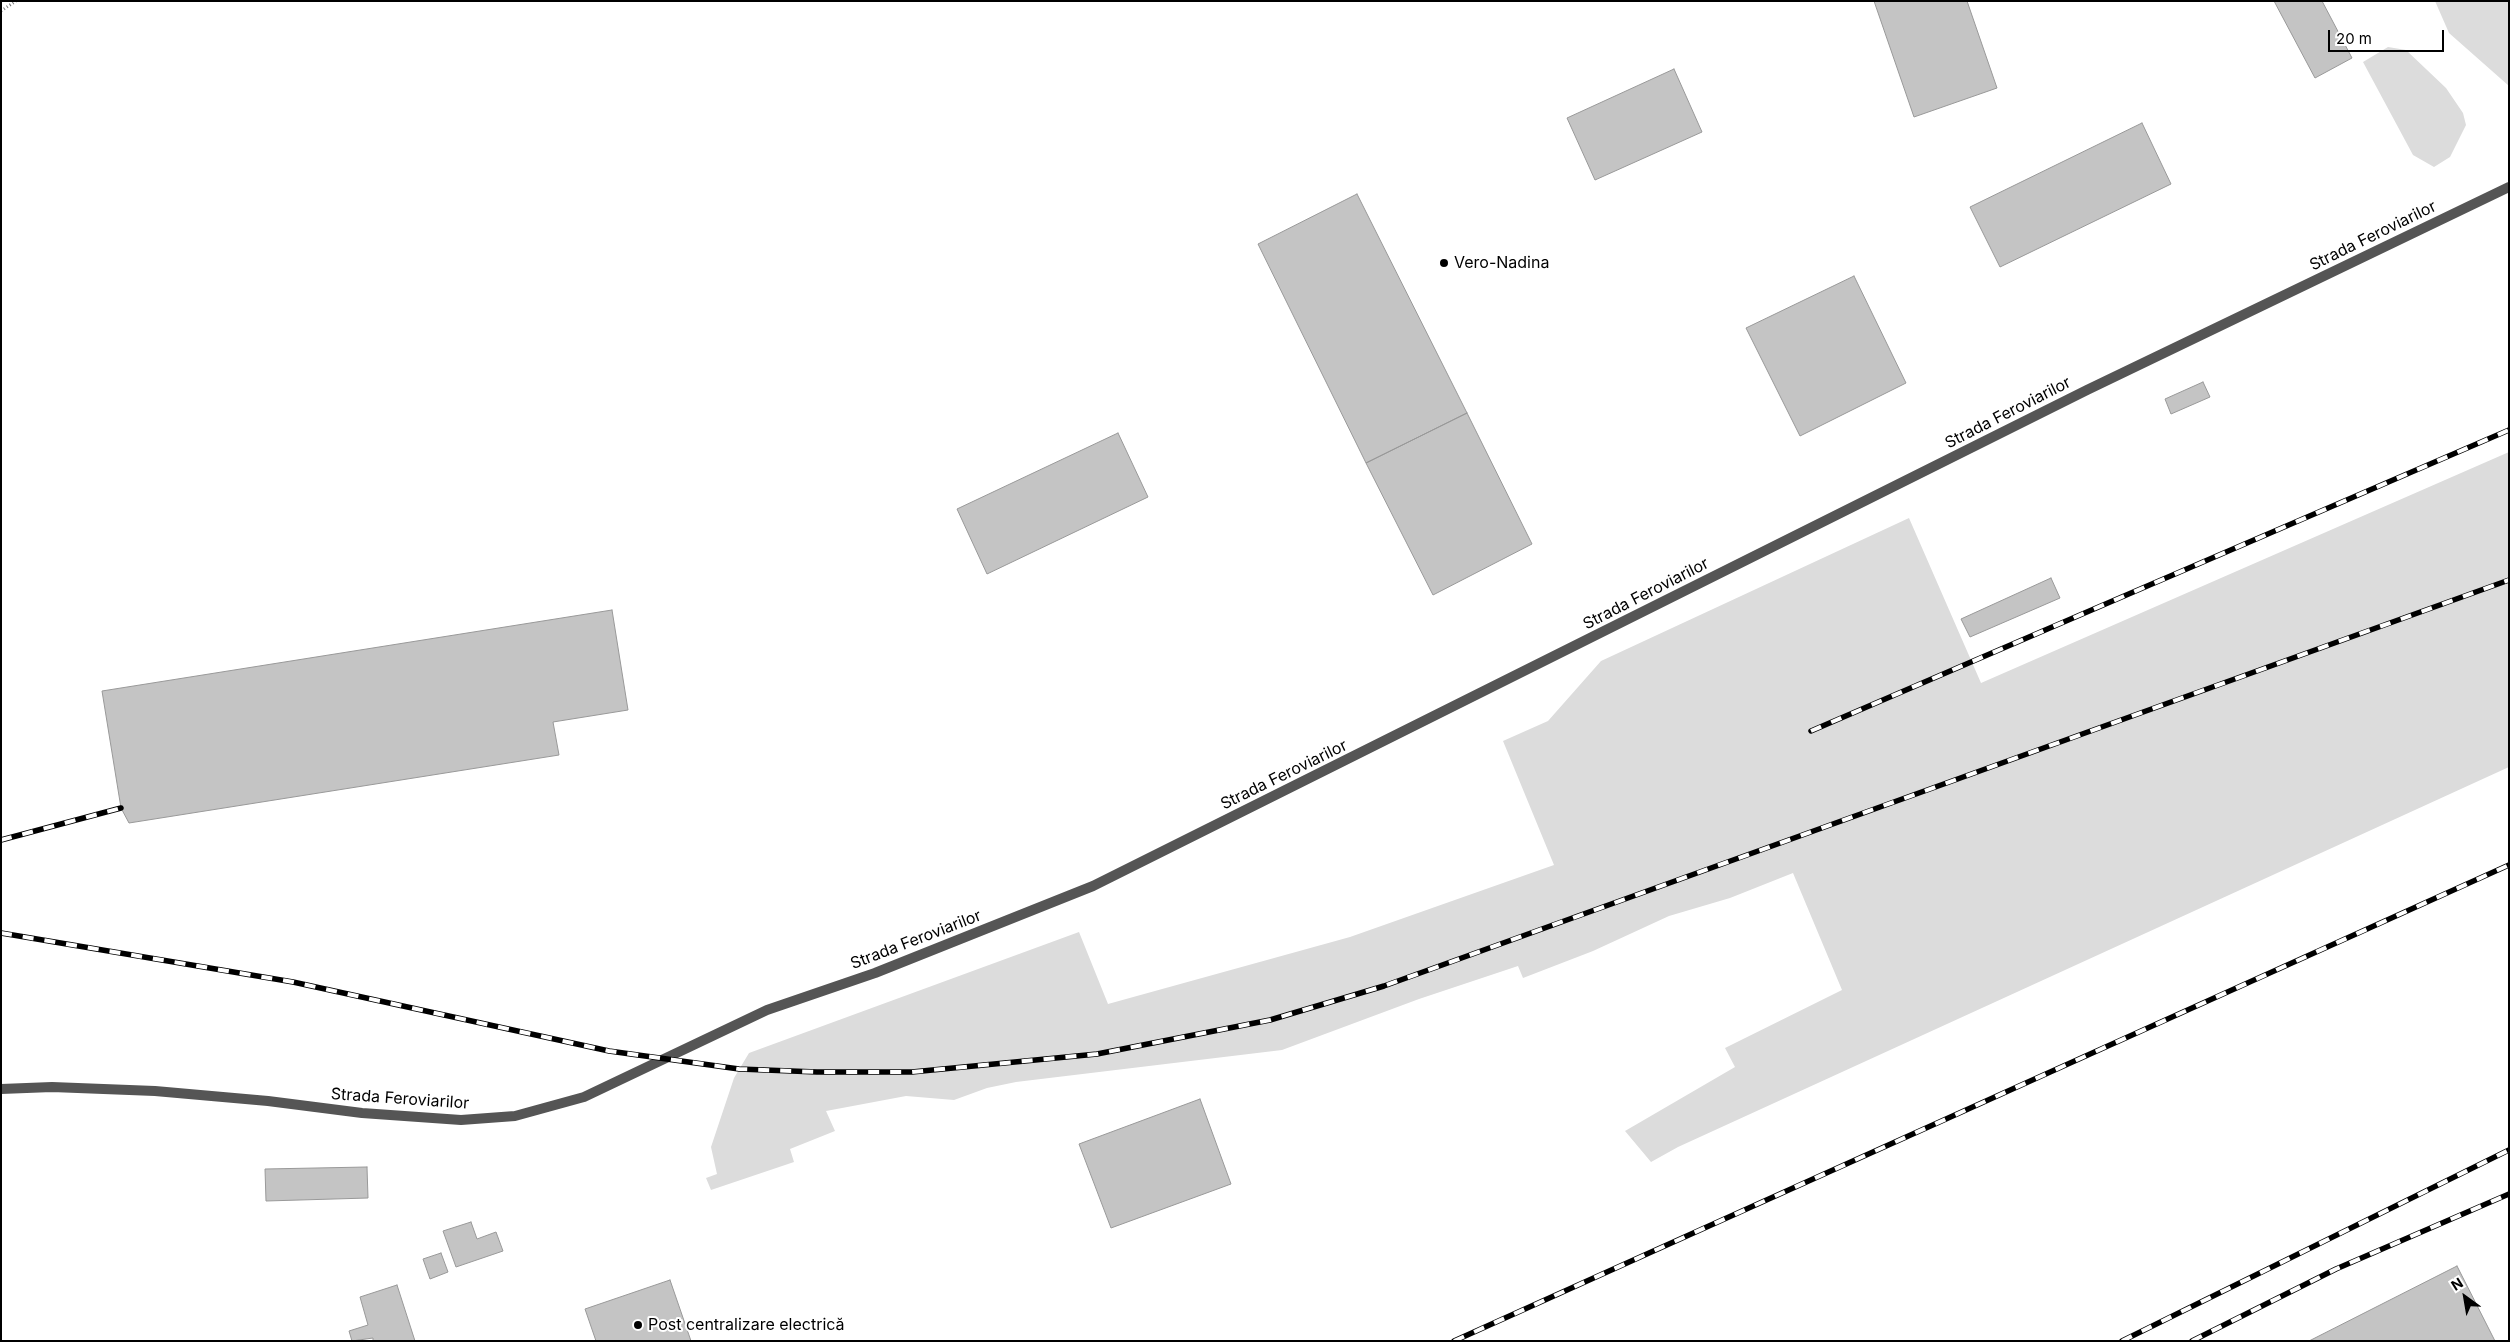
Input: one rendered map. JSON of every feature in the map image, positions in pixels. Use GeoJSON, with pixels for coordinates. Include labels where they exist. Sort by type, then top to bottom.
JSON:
{"type":"FeatureCollection","features":[{"type":"Feature","properties":{"kind":"street","name":"Strada Feroviarilor"},"geometry":{"type":"LineString","coordinates":[[1,1089],[52,1087],[155,1091],[268,1101],[362,1113],[461,1120],[515,1116],[584,1097],[767,1010],[875,973],[1093,886],[2087,390],[2509,187]]}},
{"type":"Feature","properties":{"kind":"path"},"geometry":{"type":"LineString","coordinates":[[1,11],[16,1]]}},
{"type":"Feature","properties":{"kind":"shaded area"},"geometry":{"type":"Polygon","coordinates":[[[2435,1],[2509,1],[2509,86],[2449,33],[2435,1]]]}},
{"type":"Feature","properties":{"kind":"shaded area"},"geometry":{"type":"Polygon","coordinates":[[[2388,47],[2406,50],[2446,88],[2463,113],[2466,125],[2450,157],[2434,167],[2413,155],[2363,62],[2388,47]]]}},
{"type":"Feature","properties":{"kind":"shaded area"},"geometry":{"type":"Polygon","coordinates":[[[2509,452],[2509,767],[1678,1147],[1651,1162],[1625,1131],[1735,1067],[1725,1048],[1842,990],[1793,873],[1730,898],[1669,916],[1593,951],[1523,978],[1518,966],[1419,999],[1282,1050],[1016,1082],[987,1088],[954,1100],[906,1096],[826,1111],[835,1131],[790,1149],[794,1162],[711,1190],[706,1178],[717,1174],[711,1147],[734,1078],[749,1053],[1079,932],[1108,1004],[1350,937],[1554,865],[1503,741],[1548,721],[1601,661],[1909,518],[1981,683],[2509,452]]]}},
{"type":"Feature","properties":{"kind":"building"},"geometry":{"type":"Polygon","coordinates":[[[1874,1],[1967,1],[1997,88],[1914,117],[1874,1]]]}},
{"type":"Feature","properties":{"kind":"building"},"geometry":{"type":"Polygon","coordinates":[[[2274,1],[2322,1],[2352,58],[2315,78],[2274,1]]]}},
{"type":"Feature","properties":{"kind":"building"},"geometry":{"type":"Polygon","coordinates":[[[1674,69],[1702,132],[1595,180],[1567,118],[1674,69]]]}},
{"type":"Feature","properties":{"kind":"building"},"geometry":{"type":"Polygon","coordinates":[[[2142,123],[2171,184],[2000,267],[1970,207],[2142,123]]]}},
{"type":"Feature","properties":{"kind":"building"},"geometry":{"type":"Polygon","coordinates":[[[1357,194],[1467,413],[1366,463],[1258,244],[1357,194]]]}},
{"type":"Feature","properties":{"kind":"building"},"geometry":{"type":"Polygon","coordinates":[[[1854,276],[1906,383],[1800,436],[1746,328],[1854,276]]]}},
{"type":"Feature","properties":{"kind":"building"},"geometry":{"type":"Polygon","coordinates":[[[2203,382],[2210,397],[2171,414],[2165,399],[2203,382]]]}},
{"type":"Feature","properties":{"kind":"building"},"geometry":{"type":"Polygon","coordinates":[[[1467,413],[1532,544],[1433,595],[1366,463],[1467,413]]]}},
{"type":"Feature","properties":{"kind":"building"},"geometry":{"type":"Polygon","coordinates":[[[1118,433],[1148,497],[987,574],[957,509],[1118,433]]]}},
{"type":"Feature","properties":{"kind":"building"},"geometry":{"type":"Polygon","coordinates":[[[2051,578],[2060,598],[1970,637],[1961,619],[2051,578]]]}},
{"type":"Feature","properties":{"kind":"building"},"geometry":{"type":"Polygon","coordinates":[[[612,610],[628,710],[553,722],[559,755],[129,823],[121,808],[102,691],[612,610]]]}},
{"type":"Feature","properties":{"kind":"building"},"geometry":{"type":"Polygon","coordinates":[[[1200,1099],[1231,1184],[1111,1228],[1079,1144],[1200,1099]]]}},
{"type":"Feature","properties":{"kind":"building"},"geometry":{"type":"Polygon","coordinates":[[[367,1167],[368,1198],[266,1201],[265,1169],[367,1167]]]}},
{"type":"Feature","properties":{"kind":"building"},"geometry":{"type":"Polygon","coordinates":[[[471,1222],[477,1239],[496,1232],[503,1251],[456,1267],[443,1231],[471,1222]]]}},
{"type":"Feature","properties":{"kind":"building"},"geometry":{"type":"Polygon","coordinates":[[[441,1253],[448,1272],[430,1279],[423,1259],[441,1253]]]}},
{"type":"Feature","properties":{"kind":"building"},"geometry":{"type":"Polygon","coordinates":[[[2457,1266],[2495,1341],[2309,1341],[2457,1266]]]}},
{"type":"Feature","properties":{"kind":"building","name":"Post centralizare electrică"},"geometry":{"type":"Polygon","coordinates":[[[670,1280],[691,1341],[596,1341],[585,1309],[670,1280]]]}},
{"type":"Feature","properties":{"kind":"building"},"geometry":{"type":"Polygon","coordinates":[[[397,1285],[415,1341],[373,1341],[373,1338],[352,1341],[349,1331],[368,1325],[360,1297],[397,1285]]]}},
{"type":"Feature","properties":{"kind":"railway"},"geometry":{"type":"LineString","coordinates":[[1811,731],[2509,430]]}},
{"type":"Feature","properties":{"kind":"railway"},"geometry":{"type":"LineString","coordinates":[[1,933],[293,982],[609,1051],[739,1069],[817,1072],[912,1072],[1097,1054],[1270,1020],[1384,986],[2509,580]]}},
{"type":"Feature","properties":{"kind":"railway"},"geometry":{"type":"LineString","coordinates":[[1,840],[121,808]]}},
{"type":"Feature","properties":{"kind":"railway"},"geometry":{"type":"LineString","coordinates":[[1454,1341],[2509,865]]}},
{"type":"Feature","properties":{"kind":"railway"},"geometry":{"type":"LineString","coordinates":[[2122,1341],[2509,1150]]}},
{"type":"Feature","properties":{"kind":"railway"},"geometry":{"type":"LineString","coordinates":[[2192,1341],[2336,1269],[2509,1194]]}},
{"type":"Feature","properties":{"kind":"place","name":"Vero-Nadina"},"geometry":{"type":"Point","coordinates":[1444,263]}},
{"type":"Feature","properties":{"kind":"place","name":"Post centralizare electrică"},"geometry":{"type":"Point","coordinates":[638,1325]}}]}
